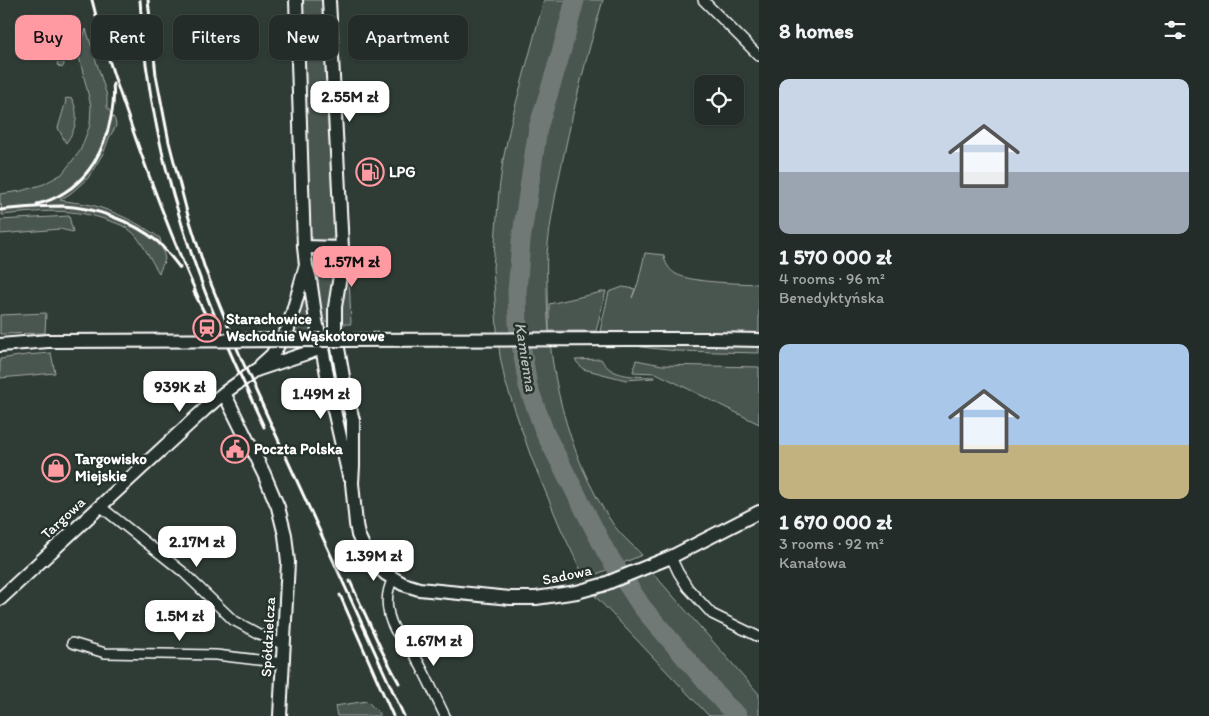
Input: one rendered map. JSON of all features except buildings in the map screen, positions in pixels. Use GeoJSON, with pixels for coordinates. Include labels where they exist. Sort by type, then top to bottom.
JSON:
{"type":"FeatureCollection","features":[{"type":"Feature","properties":{"kind":"street"},"geometry":{"type":"LineString","coordinates":[[296,0],[304,247],[333,406],[347,470],[352,483]]}},
{"type":"Feature","properties":{"kind":"street"},"geometry":{"type":"LineString","coordinates":[[329,0],[342,248],[341,269],[335,306],[335,329],[346,394],[353,420],[352,483]]}},
{"type":"Feature","properties":{"kind":"street"},"geometry":{"type":"LineString","coordinates":[[703,0],[759,56]]}},
{"type":"Feature","properties":{"kind":"street"},"geometry":{"type":"LineString","coordinates":[[304,247],[342,248]]}},
{"type":"Feature","properties":{"kind":"street"},"geometry":{"type":"LineString","coordinates":[[256,370],[272,355],[288,329],[306,264]]}},
{"type":"Feature","properties":{"kind":"street"},"geometry":{"type":"LineString","coordinates":[[322,348],[331,339],[335,329]]}},
{"type":"Feature","properties":{"kind":"street"},"geometry":{"type":"LineString","coordinates":[[0,345],[48,341],[759,340]]}},
{"type":"Feature","properties":{"kind":"street","name":"Targowa"},"geometry":{"type":"LineString","coordinates":[[0,599],[224,393],[256,370],[322,348]]}},
{"type":"Feature","properties":{"kind":"street","name":"Spółdzielcza"},"geometry":{"type":"LineString","coordinates":[[224,393],[264,474],[278,507],[285,535],[288,562],[280,716]]}},
{"type":"Feature","properties":{"kind":"street","name":"Sadowa"},"geometry":{"type":"LineString","coordinates":[[352,483],[358,535],[374,563],[386,574],[403,584],[419,589],[510,598],[536,598],[588,589],[671,557],[759,512]]}},
{"type":"Feature","properties":{"kind":"street"},"geometry":{"type":"LineString","coordinates":[[100,506],[183,572],[233,620],[284,646]]}},
{"type":"Feature","properties":{"kind":"street"},"geometry":{"type":"LineString","coordinates":[[671,557],[688,588],[712,614],[759,637]]}},
{"type":"Feature","properties":{"kind":"street"},"geometry":{"type":"LineString","coordinates":[[393,579],[387,599],[392,622],[398,635],[414,655],[445,716]]}},
{"type":"Feature","properties":{"kind":"street"},"geometry":{"type":"LineString","coordinates":[[72,643],[105,653],[216,655],[284,663]]}},
{"type":"Feature","properties":{"kind":"shaded area"},"geometry":{"type":"Polygon","coordinates":[[[303,0],[323,0],[324,15],[303,15],[303,0]]]}},
{"type":"Feature","properties":{"kind":"shaded area"},"geometry":{"type":"Polygon","coordinates":[[[544,0],[603,0],[577,96],[554,204],[547,258],[548,318],[556,379],[571,439],[582,468],[614,526],[642,555],[585,579],[561,529],[531,457],[505,381],[497,329],[493,268],[503,160],[511,122],[544,0]]]}},
{"type":"Feature","properties":{"kind":"shaded area"},"geometry":{"type":"Polygon","coordinates":[[[86,29],[91,45],[91,60],[96,60],[107,96],[107,107],[115,120],[116,126],[104,152],[88,178],[60,200],[92,205],[110,211],[127,218],[160,238],[165,259],[159,273],[136,236],[117,223],[83,214],[56,211],[2,215],[0,194],[21,191],[44,184],[62,174],[80,151],[90,125],[91,106],[80,60],[81,43],[86,29]]]}},
{"type":"Feature","properties":{"kind":"shaded area"},"geometry":{"type":"Polygon","coordinates":[[[56,60],[63,60],[64,65],[62,68],[57,65],[58,62],[56,60]]]}},
{"type":"Feature","properties":{"kind":"shaded area"},"geometry":{"type":"Polygon","coordinates":[[[305,60],[326,60],[336,232],[331,240],[324,243],[317,242],[310,237],[305,60]]]}},
{"type":"Feature","properties":{"kind":"shaded area"},"geometry":{"type":"Polygon","coordinates":[[[65,99],[72,99],[76,111],[76,122],[66,143],[58,128],[65,99]]]}},
{"type":"Feature","properties":{"kind":"shaded area"},"geometry":{"type":"Polygon","coordinates":[[[69,216],[73,232],[60,229],[0,234],[0,220],[69,216]]]}},
{"type":"Feature","properties":{"kind":"shaded area"},"geometry":{"type":"Polygon","coordinates":[[[321,253],[331,256],[336,264],[329,319],[326,322],[322,319],[314,262],[316,256],[321,253]]]}},
{"type":"Feature","properties":{"kind":"shaded area"},"geometry":{"type":"Polygon","coordinates":[[[645,253],[664,255],[670,269],[684,277],[716,282],[759,284],[759,335],[659,334],[600,331],[609,292],[623,287],[635,289],[632,298],[638,283],[645,253]]]}},
{"type":"Feature","properties":{"kind":"shaded area"},"geometry":{"type":"Polygon","coordinates":[[[347,274],[349,274],[351,324],[342,324],[342,301],[347,274]]]}},
{"type":"Feature","properties":{"kind":"shaded area"},"geometry":{"type":"Polygon","coordinates":[[[306,290],[312,335],[308,343],[281,355],[294,331],[306,290]]]}},
{"type":"Feature","properties":{"kind":"shaded area"},"geometry":{"type":"Polygon","coordinates":[[[606,291],[596,331],[549,331],[549,304],[606,291]]]}},
{"type":"Feature","properties":{"kind":"shaded area"},"geometry":{"type":"Polygon","coordinates":[[[46,313],[45,333],[0,334],[0,315],[46,313]]]}},
{"type":"Feature","properties":{"kind":"shaded area"},"geometry":{"type":"Polygon","coordinates":[[[636,345],[759,346],[759,353],[677,351],[636,345]]]}},
{"type":"Feature","properties":{"kind":"shaded area"},"geometry":{"type":"Polygon","coordinates":[[[51,353],[55,373],[0,378],[0,359],[51,353]]]}},
{"type":"Feature","properties":{"kind":"shaded area"},"geometry":{"type":"Polygon","coordinates":[[[601,359],[605,365],[617,373],[654,378],[626,380],[583,369],[575,360],[601,359]]]}},
{"type":"Feature","properties":{"kind":"shaded area"},"geometry":{"type":"Polygon","coordinates":[[[636,360],[662,365],[759,367],[759,424],[656,373],[633,372],[636,360]]]}},
{"type":"Feature","properties":{"kind":"shaded area"},"geometry":{"type":"Polygon","coordinates":[[[652,572],[759,694],[759,716],[709,716],[595,596],[652,572]]]}},
{"type":"Feature","properties":{"kind":"shaded area"},"geometry":{"type":"Polygon","coordinates":[[[367,701],[380,716],[337,716],[335,706],[367,701]]]}},
{"type":"Feature","properties":{"kind":"waterway","name":"Kamienna"},"geometry":{"type":"LineString","coordinates":[[575,0],[538,128],[521,241],[517,292],[518,326],[528,386],[545,433],[606,552],[642,607],[725,704],[738,716]]}},
{"type":"Feature","properties":{"kind":"railway"},"geometry":{"type":"LineString","coordinates":[[92,0],[107,55],[138,145],[198,297]]}},
{"type":"Feature","properties":{"kind":"railway"},"geometry":{"type":"LineString","coordinates":[[140,0],[152,103],[176,204],[212,310],[264,427]]}},
{"type":"Feature","properties":{"kind":"railway"},"geometry":{"type":"LineString","coordinates":[[148,0],[156,75],[169,142],[187,212],[205,269],[241,358],[404,716]]}},
{"type":"Feature","properties":{"kind":"railway"},"geometry":{"type":"LineString","coordinates":[[37,204],[58,196],[72,187],[83,177],[94,162],[100,152],[111,117],[113,84]]}},
{"type":"Feature","properties":{"kind":"railway"},"geometry":{"type":"LineString","coordinates":[[0,210],[62,206],[87,209],[112,216],[148,234],[161,245],[180,268]]}},
{"type":"Feature","properties":{"kind":"railway"},"geometry":{"type":"LineString","coordinates":[[194,292],[216,336]]}},
{"type":"Feature","properties":{"kind":"railway"},"geometry":{"type":"LineString","coordinates":[[350,581],[399,683]]}},
{"type":"Feature","properties":{"kind":"railway"},"geometry":{"type":"LineString","coordinates":[[340,595],[393,716]]}},
{"type":"Feature","properties":{"kind":"place","name":"LPG"},"geometry":{"type":"Point","coordinates":[370,172]}},
{"type":"Feature","properties":{"kind":"place","name":"Starachowice Wschodnie Wąskotorowe"},"geometry":{"type":"Point","coordinates":[207,328]}},
{"type":"Feature","properties":{"kind":"place","name":"Poczta Polska"},"geometry":{"type":"Point","coordinates":[235,449]}},
{"type":"Feature","properties":{"kind":"place","name":"Targowisko Miejskie"},"geometry":{"type":"Point","coordinates":[56,468]}}]}
